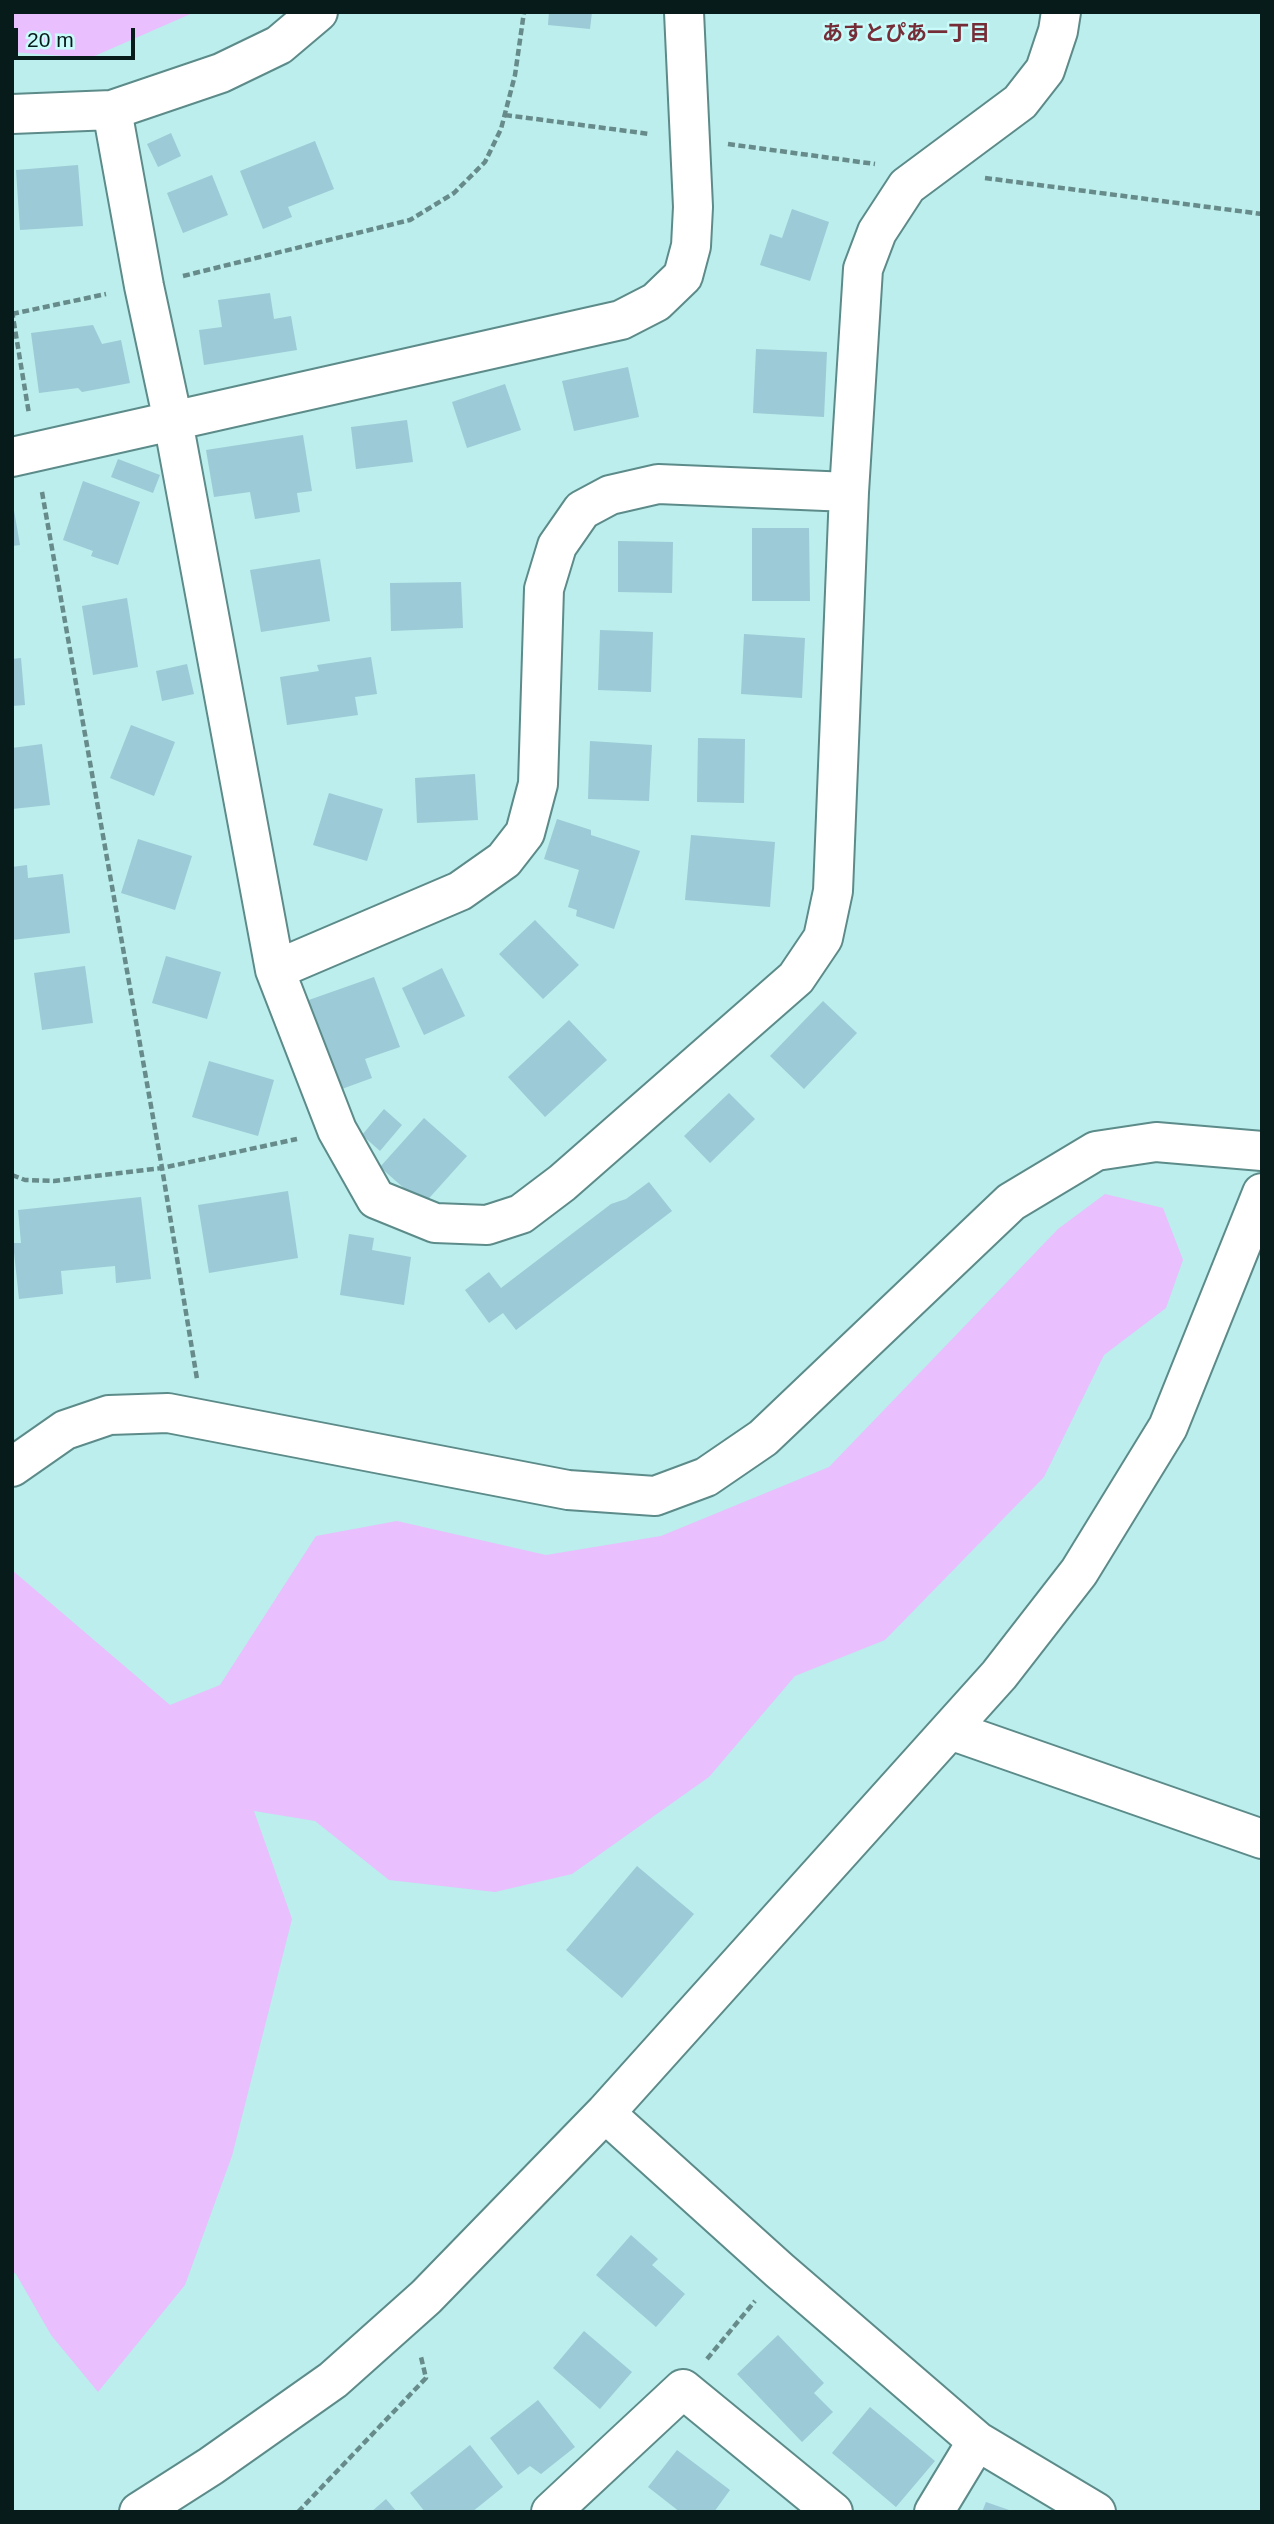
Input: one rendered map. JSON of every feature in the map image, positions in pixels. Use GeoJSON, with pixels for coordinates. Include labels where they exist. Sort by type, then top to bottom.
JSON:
{"type":"FeatureCollection","features":[{"type":"Feature","properties":{"kind":"street"},"geometry":{"type":"LineString","coordinates":[[12,114],[112,110],[222,74],[279,45],[318,12]]}},
{"type":"Feature","properties":{"kind":"street"},"geometry":{"type":"LineString","coordinates":[[24,454],[621,320],[656,302],[683,276],[691,246],[692,206],[684,12]]}},
{"type":"Feature","properties":{"kind":"street"},"geometry":{"type":"LineString","coordinates":[[112,110],[275,970],[337,1130],[376,1199],[435,1223],[487,1225],[521,1214],[562,1183],[796,978],[823,938],[833,891],[849,492],[863,269],[877,232],[907,187],[1020,102],[1045,70],[1058,31],[1061,12]]}},
{"type":"Feature","properties":{"kind":"street"},"geometry":{"type":"LineString","coordinates":[[275,970],[460,891],[504,860],[525,832],[538,784],[544,589],[557,546],[582,510],[610,495],[658,484],[849,492]]}},
{"type":"Feature","properties":{"kind":"street"},"geometry":{"type":"LineString","coordinates":[[12,1467],[65,1430],[109,1415],[168,1413],[568,1490],[655,1496],[706,1477],[763,1438],[1011,1202],[1096,1151],[1156,1142],[1262,1152]]}},
{"type":"Feature","properties":{"kind":"street"},"geometry":{"type":"LineString","coordinates":[[139,2512],[211,2466],[333,2380],[426,2297],[605,2113],[999,1675],[1079,1572],[1168,1427],[1262,1193]]}},
{"type":"Feature","properties":{"kind":"street"},"geometry":{"type":"LineString","coordinates":[[950,1730],[1262,1839]]}},
{"type":"Feature","properties":{"kind":"street"},"geometry":{"type":"LineString","coordinates":[[605,2113],[779,2270],[977,2441],[1096,2512]]}},
{"type":"Feature","properties":{"kind":"street"},"geometry":{"type":"LineString","coordinates":[[551,2512],[683,2389],[832,2512]]}},
{"type":"Feature","properties":{"kind":"street"},"geometry":{"type":"LineString","coordinates":[[934,2512],[977,2441]]}},
{"type":"Feature","properties":{"kind":"path"},"geometry":{"type":"LineString","coordinates":[[198,1388],[162,1168],[24,454],[12,313],[144,286],[410,220],[454,193],[485,162],[501,129],[515,75],[524,12]]}},
{"type":"Feature","properties":{"kind":"path"},"geometry":{"type":"LineString","coordinates":[[981,177],[1262,214]]}},
{"type":"Feature","properties":{"kind":"path"},"geometry":{"type":"LineString","coordinates":[[12,1175],[25,1180],[54,1181],[162,1168],[337,1130]]}},
{"type":"Feature","properties":{"kind":"path"},"geometry":{"type":"LineString","coordinates":[[683,2389],[779,2270]]}},
{"type":"Feature","properties":{"kind":"path"},"geometry":{"type":"LineString","coordinates":[[298,2512],[426,2378],[421,2357]]}},
{"type":"Feature","properties":{"kind":"shaded area"},"geometry":{"type":"Polygon","coordinates":[[[12,12],[195,12],[90,58],[12,52],[12,12]]]}},
{"type":"Feature","properties":{"kind":"shaded area"},"geometry":{"type":"Polygon","coordinates":[[[1105,1194],[1163,1208],[1183,1260],[1166,1308],[1104,1355],[1044,1477],[885,1640],[795,1676],[709,1777],[572,1874],[495,1892],[389,1880],[315,1821],[254,1811],[292,1919],[232,2156],[185,2285],[98,2392],[51,2335],[12,2271],[12,1570],[170,1705],[220,1685],[316,1536],[397,1521],[546,1555],[661,1536],[829,1467],[1058,1229],[1105,1194]]]}},
{"type":"Feature","properties":{"kind":"building"},"geometry":{"type":"Polygon","coordinates":[[[549,12],[592,12],[590,29],[548,25],[549,12]]]}},
{"type":"Feature","properties":{"kind":"building"},"geometry":{"type":"Polygon","coordinates":[[[171,133],[181,156],[158,167],[147,144],[171,133]]]}},
{"type":"Feature","properties":{"kind":"building"},"geometry":{"type":"Polygon","coordinates":[[[315,141],[334,189],[288,207],[292,217],[263,229],[240,171],[315,141]]]}},
{"type":"Feature","properties":{"kind":"building"},"geometry":{"type":"Polygon","coordinates":[[[78,165],[83,226],[20,230],[16,170],[78,165]]]}},
{"type":"Feature","properties":{"kind":"building"},"geometry":{"type":"Polygon","coordinates":[[[212,175],[228,215],[183,233],[167,193],[212,175]]]}},
{"type":"Feature","properties":{"kind":"building"},"geometry":{"type":"Polygon","coordinates":[[[792,209],[829,222],[810,281],[760,265],[770,234],[782,238],[792,209]]]}},
{"type":"Feature","properties":{"kind":"building"},"geometry":{"type":"Polygon","coordinates":[[[270,293],[274,319],[291,316],[297,350],[204,365],[199,330],[222,327],[218,300],[270,293]]]}},
{"type":"Feature","properties":{"kind":"building"},"geometry":{"type":"Polygon","coordinates":[[[93,325],[102,344],[121,340],[130,383],[82,392],[78,388],[39,393],[31,333],[93,325]]]}},
{"type":"Feature","properties":{"kind":"building"},"geometry":{"type":"Polygon","coordinates":[[[756,349],[827,352],[824,417],[753,413],[756,349]]]}},
{"type":"Feature","properties":{"kind":"building"},"geometry":{"type":"Polygon","coordinates":[[[628,367],[639,417],[574,431],[562,381],[628,367]]]}},
{"type":"Feature","properties":{"kind":"building"},"geometry":{"type":"Polygon","coordinates":[[[505,384],[521,430],[467,448],[452,402],[505,384]]]}},
{"type":"Feature","properties":{"kind":"building"},"geometry":{"type":"Polygon","coordinates":[[[407,420],[413,462],[356,469],[351,427],[407,420]]]}},
{"type":"Feature","properties":{"kind":"building"},"geometry":{"type":"Polygon","coordinates":[[[303,435],[312,491],[297,493],[300,512],[255,519],[250,492],[214,497],[206,450],[303,435]]]}},
{"type":"Feature","properties":{"kind":"building"},"geometry":{"type":"Polygon","coordinates":[[[118,459],[160,475],[153,493],[111,477],[118,459]]]}},
{"type":"Feature","properties":{"kind":"building"},"geometry":{"type":"Polygon","coordinates":[[[83,481],[140,502],[118,565],[91,556],[93,551],[63,540],[83,481]]]}},
{"type":"Feature","properties":{"kind":"building"},"geometry":{"type":"Polygon","coordinates":[[[12,499],[20,545],[12,546],[12,499]]]}},
{"type":"Feature","properties":{"kind":"building"},"geometry":{"type":"Polygon","coordinates":[[[752,528],[809,528],[810,601],[752,601],[752,528]]]}},
{"type":"Feature","properties":{"kind":"building"},"geometry":{"type":"Polygon","coordinates":[[[618,541],[673,542],[672,593],[618,592],[618,541]]]}},
{"type":"Feature","properties":{"kind":"building"},"geometry":{"type":"Polygon","coordinates":[[[320,559],[330,621],[261,632],[250,570],[320,559]]]}},
{"type":"Feature","properties":{"kind":"building"},"geometry":{"type":"Polygon","coordinates":[[[461,582],[463,628],[391,631],[390,583],[461,582]]]}},
{"type":"Feature","properties":{"kind":"building"},"geometry":{"type":"Polygon","coordinates":[[[127,598],[138,667],[93,675],[82,606],[127,598]]]}},
{"type":"Feature","properties":{"kind":"building"},"geometry":{"type":"Polygon","coordinates":[[[600,630],[653,632],[651,692],[598,690],[600,630]]]}},
{"type":"Feature","properties":{"kind":"building"},"geometry":{"type":"Polygon","coordinates":[[[744,634],[805,638],[802,698],[741,694],[744,634]]]}},
{"type":"Feature","properties":{"kind":"building"},"geometry":{"type":"Polygon","coordinates":[[[371,657],[377,694],[355,697],[358,715],[287,725],[280,677],[319,671],[317,665],[371,657]]]}},
{"type":"Feature","properties":{"kind":"building"},"geometry":{"type":"Polygon","coordinates":[[[21,658],[25,705],[12,706],[12,659],[21,658]]]}},
{"type":"Feature","properties":{"kind":"building"},"geometry":{"type":"Polygon","coordinates":[[[187,664],[194,694],[162,701],[156,671],[187,664]]]}},
{"type":"Feature","properties":{"kind":"building"},"geometry":{"type":"Polygon","coordinates":[[[131,725],[175,742],[154,796],[110,778],[131,725]]]}},
{"type":"Feature","properties":{"kind":"building"},"geometry":{"type":"Polygon","coordinates":[[[698,738],[745,739],[744,803],[697,802],[698,738]]]}},
{"type":"Feature","properties":{"kind":"building"},"geometry":{"type":"Polygon","coordinates":[[[590,741],[652,745],[649,801],[588,799],[590,741]]]}},
{"type":"Feature","properties":{"kind":"building"},"geometry":{"type":"Polygon","coordinates":[[[42,744],[50,805],[12,809],[12,748],[42,744]]]}},
{"type":"Feature","properties":{"kind":"building"},"geometry":{"type":"Polygon","coordinates":[[[475,774],[478,820],[417,823],[415,778],[475,774]]]}},
{"type":"Feature","properties":{"kind":"building"},"geometry":{"type":"Polygon","coordinates":[[[329,793],[383,809],[367,861],[313,845],[329,793]]]}},
{"type":"Feature","properties":{"kind":"building"},"geometry":{"type":"Polygon","coordinates":[[[557,819],[591,830],[591,835],[640,851],[614,929],[576,916],[577,910],[568,907],[579,870],[544,859],[557,819]]]}},
{"type":"Feature","properties":{"kind":"building"},"geometry":{"type":"Polygon","coordinates":[[[691,835],[775,842],[770,907],[685,900],[691,835]]]}},
{"type":"Feature","properties":{"kind":"building"},"geometry":{"type":"Polygon","coordinates":[[[138,839],[192,856],[175,910],[121,893],[138,839]]]}},
{"type":"Feature","properties":{"kind":"building"},"geometry":{"type":"Polygon","coordinates":[[[27,865],[28,878],[63,874],[70,933],[12,940],[12,867],[27,865]]]}},
{"type":"Feature","properties":{"kind":"building"},"geometry":{"type":"Polygon","coordinates":[[[535,920],[579,965],[543,999],[499,954],[535,920]]]}},
{"type":"Feature","properties":{"kind":"building"},"geometry":{"type":"Polygon","coordinates":[[[166,956],[221,972],[207,1019],[152,1003],[166,956]]]}},
{"type":"Feature","properties":{"kind":"building"},"geometry":{"type":"Polygon","coordinates":[[[85,966],[93,1023],[42,1030],[34,973],[85,966]]]}},
{"type":"Feature","properties":{"kind":"building"},"geometry":{"type":"Polygon","coordinates":[[[442,968],[465,1016],[424,1035],[402,988],[442,968]]]}},
{"type":"Feature","properties":{"kind":"building"},"geometry":{"type":"Polygon","coordinates":[[[374,977],[400,1047],[365,1059],[372,1078],[339,1090],[306,1001],[374,977]]]}},
{"type":"Feature","properties":{"kind":"building"},"geometry":{"type":"Polygon","coordinates":[[[823,1001],[857,1033],[804,1089],[770,1056],[823,1001]]]}},
{"type":"Feature","properties":{"kind":"building"},"geometry":{"type":"Polygon","coordinates":[[[569,1020],[607,1060],[545,1117],[508,1077],[569,1020]]]}},
{"type":"Feature","properties":{"kind":"building"},"geometry":{"type":"Polygon","coordinates":[[[209,1061],[274,1080],[258,1136],[192,1117],[209,1061]]]}},
{"type":"Feature","properties":{"kind":"building"},"geometry":{"type":"Polygon","coordinates":[[[729,1093],[755,1119],[710,1163],[684,1136],[729,1093]]]}},
{"type":"Feature","properties":{"kind":"building"},"geometry":{"type":"Polygon","coordinates":[[[384,1109],[402,1125],[380,1151],[362,1135],[384,1109]]]}},
{"type":"Feature","properties":{"kind":"building"},"geometry":{"type":"Polygon","coordinates":[[[424,1118],[467,1156],[423,1205],[380,1167],[424,1118]]]}},
{"type":"Feature","properties":{"kind":"building"},"geometry":{"type":"Polygon","coordinates":[[[649,1182],[672,1211],[516,1330],[503,1313],[489,1323],[465,1290],[489,1272],[501,1288],[611,1204],[626,1199],[649,1182]]]}},
{"type":"Feature","properties":{"kind":"building"},"geometry":{"type":"Polygon","coordinates":[[[288,1191],[298,1258],[209,1273],[198,1205],[288,1191]]]}},
{"type":"Feature","properties":{"kind":"building"},"geometry":{"type":"Polygon","coordinates":[[[141,1197],[151,1279],[116,1283],[115,1266],[61,1271],[63,1294],[19,1299],[13,1243],[21,1243],[18,1210],[141,1197]]]}},
{"type":"Feature","properties":{"kind":"building"},"geometry":{"type":"Polygon","coordinates":[[[349,1234],[374,1238],[372,1250],[411,1257],[404,1305],[340,1295],[349,1234]]]}},
{"type":"Feature","properties":{"kind":"building"},"geometry":{"type":"Polygon","coordinates":[[[637,1866],[694,1914],[622,1998],[566,1950],[637,1866]]]}},
{"type":"Feature","properties":{"kind":"building"},"geometry":{"type":"Polygon","coordinates":[[[631,2235],[658,2259],[652,2265],[685,2294],[656,2327],[596,2275],[631,2235]]]}},
{"type":"Feature","properties":{"kind":"building"},"geometry":{"type":"Polygon","coordinates":[[[584,2331],[632,2372],[600,2409],[553,2368],[584,2331]]]}},
{"type":"Feature","properties":{"kind":"building"},"geometry":{"type":"Polygon","coordinates":[[[778,2335],[824,2383],[814,2393],[833,2412],[802,2442],[737,2374],[778,2335]]]}},
{"type":"Feature","properties":{"kind":"building"},"geometry":{"type":"Polygon","coordinates":[[[538,2400],[575,2447],[541,2474],[530,2466],[518,2475],[490,2438],[538,2400]]]}},
{"type":"Feature","properties":{"kind":"building"},"geometry":{"type":"Polygon","coordinates":[[[870,2407],[935,2461],[896,2507],[832,2453],[870,2407]]]}},
{"type":"Feature","properties":{"kind":"building"},"geometry":{"type":"Polygon","coordinates":[[[470,2445],[503,2487],[472,2512],[425,2512],[410,2493],[470,2445]]]}},
{"type":"Feature","properties":{"kind":"building"},"geometry":{"type":"Polygon","coordinates":[[[677,2450],[730,2490],[714,2512],[680,2512],[648,2487],[677,2450]]]}},
{"type":"Feature","properties":{"kind":"building"},"geometry":{"type":"Polygon","coordinates":[[[386,2499],[397,2512],[371,2512],[386,2499]]]}},
{"type":"Feature","properties":{"kind":"building"},"geometry":{"type":"Polygon","coordinates":[[[986,2502],[1012,2511],[1012,2512],[982,2512],[986,2502]]]}},
{"type":"Feature","properties":{"kind":"district","name":"あすとぴあ一丁目"},"geometry":{"type":"Point","coordinates":[906,34]}}]}
